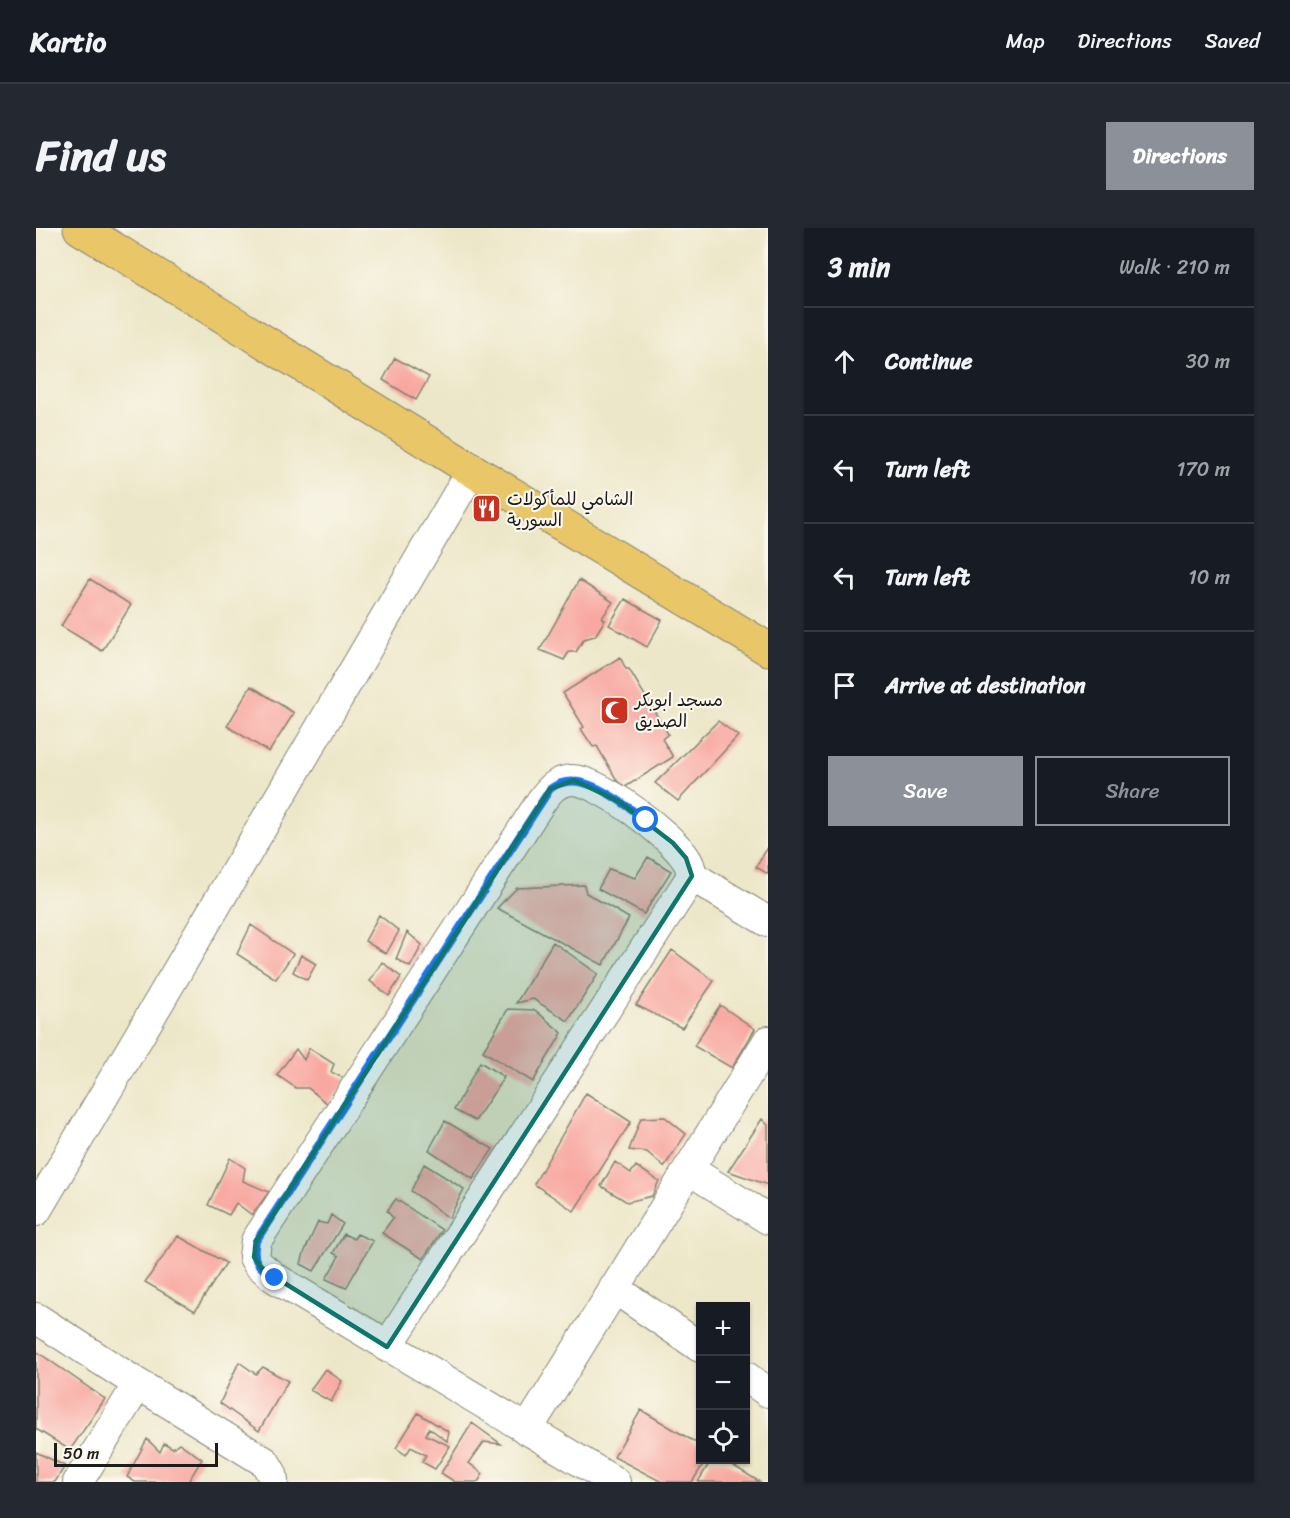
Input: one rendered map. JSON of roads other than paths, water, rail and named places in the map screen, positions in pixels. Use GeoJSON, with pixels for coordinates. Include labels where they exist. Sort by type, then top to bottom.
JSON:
{"type":"FeatureCollection","features":[{"type":"Feature","properties":{"kind":"main road"},"geometry":{"type":"LineString","coordinates":[[80,228],[472,470],[768,649]]}},
{"type":"Feature","properties":{"kind":"street"},"geometry":{"type":"LineString","coordinates":[[36,1211],[472,470]]}},
{"type":"Feature","properties":{"kind":"street"},"geometry":{"type":"LineString","coordinates":[[615,1482],[387,1347],[262,1269],[254,1257],[256,1241],[529,820],[550,789],[559,782],[574,780],[593,787],[620,802],[673,843],[686,858],[692,876],[768,922]]}},
{"type":"Feature","properties":{"kind":"street"},"geometry":{"type":"LineString","coordinates":[[387,1347],[692,876]]}},
{"type":"Feature","properties":{"kind":"street"},"geometry":{"type":"LineString","coordinates":[[527,1430],[768,1041]]}},
{"type":"Feature","properties":{"kind":"street"},"geometry":{"type":"LineString","coordinates":[[688,1169],[768,1219]]}},
{"type":"Feature","properties":{"kind":"street"},"geometry":{"type":"LineString","coordinates":[[614,1288],[696,1344]]}},
{"type":"Feature","properties":{"kind":"street"},"geometry":{"type":"LineString","coordinates":[[36,1318],[265,1462],[272,1474],[273,1482]]}},
{"type":"Feature","properties":{"kind":"street"},"geometry":{"type":"LineString","coordinates":[[750,1380],[768,1392]]}},
{"type":"Feature","properties":{"kind":"street"},"geometry":{"type":"LineString","coordinates":[[78,1482],[138,1384]]}},
{"type":"Feature","properties":{"kind":"place","name":"الشامي للمأكولات السورية"},"geometry":{"type":"Point","coordinates":[486,509]}},
{"type":"Feature","properties":{"kind":"place","name":"مسجد ابوبكر الصديق"},"geometry":{"type":"Point","coordinates":[614,710]}}]}
